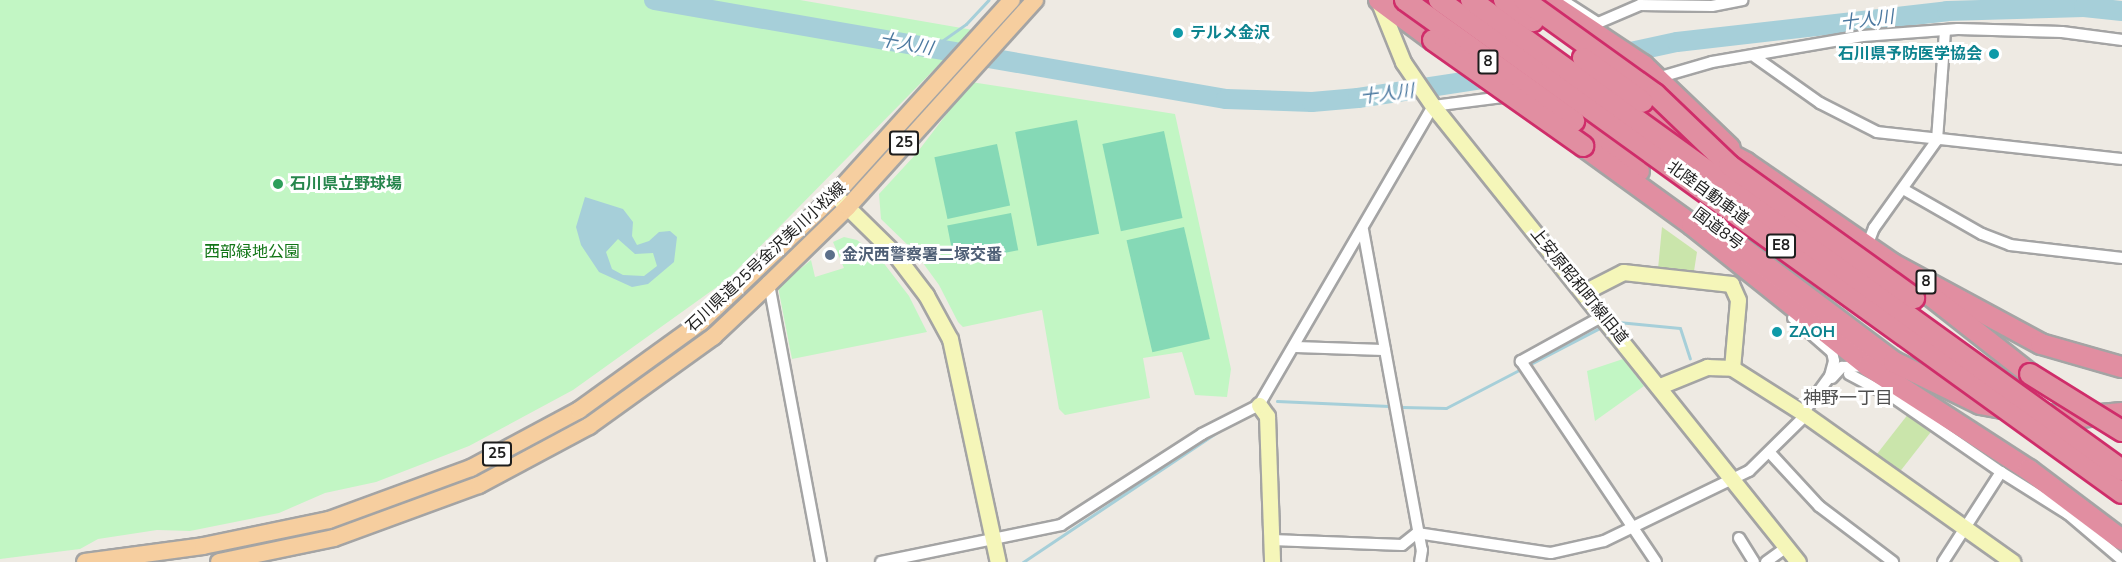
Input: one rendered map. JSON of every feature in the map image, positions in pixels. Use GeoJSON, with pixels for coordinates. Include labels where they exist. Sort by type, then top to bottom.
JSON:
{"type":"FeatureCollection","features":[{"type":"Feature","properties":{"kind":"highway"},"geometry":{"type":"LineString","coordinates":[[1378,0],[1583,146],[1717,246],[1868,366],[2030,470],[2122,540]]}},
{"type":"Feature","properties":{"kind":"highway","name":"国道8号"},"geometry":{"type":"LineString","coordinates":[[1405,0],[1574,121],[1894,362],[1980,404],[2069,418],[2122,413]]}},
{"type":"Feature","properties":{"kind":"highway","name":"北陸自動車道"},"geometry":{"type":"LineString","coordinates":[[1439,0],[2122,493]]}},
{"type":"Feature","properties":{"kind":"highway","name":"北陸自動車道"},"geometry":{"type":"LineString","coordinates":[[1471,0],[2122,470]]}},
{"type":"Feature","properties":{"kind":"highway","name":"8"},"geometry":{"type":"LineString","coordinates":[[1504,0],[1643,102],[1682,128],[1746,163],[1893,264],[2041,344],[2122,367]]}},
{"type":"Feature","properties":{"kind":"highway"},"geometry":{"type":"LineString","coordinates":[[1524,0],[1655,94],[1729,165],[1914,298],[2122,431]]}},
{"type":"Feature","properties":{"kind":"highway","name":"8"},"geometry":{"type":"LineString","coordinates":[[1545,0],[1596,27],[1610,42],[1650,72],[1746,163]]}},
{"type":"Feature","properties":{"kind":"highway"},"geometry":{"type":"LineString","coordinates":[[1893,264],[2030,374]]}},
{"type":"Feature","properties":{"kind":"highway"},"geometry":{"type":"LineString","coordinates":[[1775,290],[1894,362]]}},
{"type":"Feature","properties":{"kind":"main road","name":"石川県道25号金沢美川小松線"},"geometry":{"type":"LineString","coordinates":[[85,562],[203,546],[329,520],[471,468],[579,410],[701,322],[835,195],[945,71],[978,39],[1012,0]]}},
{"type":"Feature","properties":{"kind":"main road","name":"石川県道25号金沢美川小松線"},"geometry":{"type":"LineString","coordinates":[[219,562],[334,538],[478,485],[589,426],[713,337],[769,284],[848,207],[995,41],[1035,0]]}},
{"type":"Feature","properties":{"kind":"street","name":"上安原昭和町線旧道"},"geometry":{"type":"LineString","coordinates":[[1378,0],[1410,74],[1433,106],[1660,386],[1798,562]]}},
{"type":"Feature","properties":{"kind":"street"},"geometry":{"type":"LineString","coordinates":[[1562,0],[1596,27],[1639,3],[1712,6],[1742,0]]}},
{"type":"Feature","properties":{"kind":"street"},"geometry":{"type":"LineString","coordinates":[[1867,246],[1874,228],[1937,140],[1945,30]]}},
{"type":"Feature","properties":{"kind":"street"},"geometry":{"type":"LineString","coordinates":[[881,562],[938,557],[1061,525],[1202,434],[1259,405],[1363,231],[1433,106],[1755,57],[1863,36],[1945,30],[2062,32],[2122,40]]}},
{"type":"Feature","properties":{"kind":"street"},"geometry":{"type":"LineString","coordinates":[[1755,57],[1820,103],[1877,132],[2122,159]]}},
{"type":"Feature","properties":{"kind":"street"},"geometry":{"type":"LineString","coordinates":[[1903,189],[1982,234],[2010,245],[2122,258]]}},
{"type":"Feature","properties":{"kind":"street"},"geometry":{"type":"LineString","coordinates":[[835,195],[894,253],[926,295],[950,339],[998,562]]}},
{"type":"Feature","properties":{"kind":"street"},"geometry":{"type":"LineString","coordinates":[[1363,231],[1417,533],[1420,562]]}},
{"type":"Feature","properties":{"kind":"street"},"geometry":{"type":"LineString","coordinates":[[1717,246],[1832,352],[1830,376],[1805,415]]}},
{"type":"Feature","properties":{"kind":"street"},"geometry":{"type":"LineString","coordinates":[[1584,292],[1623,272],[1731,285],[1738,300],[1732,368]]}},
{"type":"Feature","properties":{"kind":"street"},"geometry":{"type":"LineString","coordinates":[[769,284],[821,562]]}},
{"type":"Feature","properties":{"kind":"street"},"geometry":{"type":"LineString","coordinates":[[1603,316],[1521,361],[1656,562]]}},
{"type":"Feature","properties":{"kind":"street"},"geometry":{"type":"LineString","coordinates":[[1294,347],[1385,350]]}},
{"type":"Feature","properties":{"kind":"street"},"geometry":{"type":"LineString","coordinates":[[1272,540],[1401,545],[1417,533],[1551,553],[1604,541],[1733,481],[1770,454],[1805,415],[1836,371],[1849,365],[1868,366]]}},
{"type":"Feature","properties":{"kind":"street"},"geometry":{"type":"LineString","coordinates":[[1660,386],[1707,367],[1732,368],[1805,415],[2013,562]]}},
{"type":"Feature","properties":{"kind":"street"},"geometry":{"type":"LineString","coordinates":[[1849,374],[1894,398],[2001,472],[2068,514],[2122,560]]}},
{"type":"Feature","properties":{"kind":"street"},"geometry":{"type":"LineString","coordinates":[[1259,405],[1267,416],[1272,562]]}},
{"type":"Feature","properties":{"kind":"street"},"geometry":{"type":"LineString","coordinates":[[1770,454],[1819,506],[1893,562]]}},
{"type":"Feature","properties":{"kind":"street"},"geometry":{"type":"LineString","coordinates":[[1943,562],[1968,528],[2001,472]]}},
{"type":"Feature","properties":{"kind":"street"},"geometry":{"type":"LineString","coordinates":[[1739,538],[1754,562]]}},
{"type":"Feature","properties":{"kind":"street"},"geometry":{"type":"LineString","coordinates":[[1766,562],[1786,547]]}},
{"type":"Feature","properties":{"kind":"green space","name":"西部緑地公園"},"geometry":{"type":"Polygon","coordinates":[[[0,0],[800,0],[973,30],[728,279],[573,390],[469,446],[376,482],[325,493],[279,513],[190,531],[157,530],[98,539],[80,549],[0,559],[0,0]]]}},
{"type":"Feature","properties":{"kind":"green space"},"geometry":{"type":"Polygon","coordinates":[[[971,82],[1175,114],[1231,369],[1227,397],[1195,395],[1182,352],[1143,358],[1150,398],[1065,415],[1059,409],[1042,310],[963,327],[958,322],[939,285],[915,252],[881,219],[879,194],[916,154],[971,82]]]}},
{"type":"Feature","properties":{"kind":"green space"},"geometry":{"type":"Polygon","coordinates":[[[1077,120],[1099,234],[1037,246],[1015,132],[1077,120]]]}},
{"type":"Feature","properties":{"kind":"green space"},"geometry":{"type":"Polygon","coordinates":[[[1164,131],[1183,218],[1121,231],[1102,144],[1164,131]]]}},
{"type":"Feature","properties":{"kind":"green space"},"geometry":{"type":"Polygon","coordinates":[[[997,144],[1010,206],[947,219],[934,157],[997,144]]]}},
{"type":"Feature","properties":{"kind":"green space"},"geometry":{"type":"Polygon","coordinates":[[[1011,213],[1018,250],[954,263],[947,225],[1011,213]]]}},
{"type":"Feature","properties":{"kind":"green space"},"geometry":{"type":"Polygon","coordinates":[[[1184,227],[1210,339],[1152,352],[1127,240],[1184,227]]]}},
{"type":"Feature","properties":{"kind":"green space"},"geometry":{"type":"Polygon","coordinates":[[[1662,227],[1697,252],[1694,271],[1658,269],[1662,227]]]}},
{"type":"Feature","properties":{"kind":"green space"},"geometry":{"type":"Polygon","coordinates":[[[844,237],[857,240],[879,257],[909,296],[927,332],[792,359],[778,287],[811,260],[815,277],[844,268],[833,242],[844,237]]]}},
{"type":"Feature","properties":{"kind":"green space"},"geometry":{"type":"Polygon","coordinates":[[[1623,359],[1644,386],[1595,421],[1587,371],[1623,359]]]}},
{"type":"Feature","properties":{"kind":"green space"},"geometry":{"type":"Polygon","coordinates":[[[1909,413],[1932,431],[1899,473],[1876,455],[1909,413]]]}},
{"type":"Feature","properties":{"kind":"water"},"geometry":{"type":"Polygon","coordinates":[[[585,197],[623,209],[633,222],[632,236],[637,245],[649,241],[659,232],[670,231],[677,237],[674,262],[648,284],[632,287],[599,272],[581,245],[576,227],[585,197]],[[618,239],[606,252],[612,269],[623,275],[644,276],[657,266],[653,253],[635,254],[618,239]]]}},
{"type":"Feature","properties":{"kind":"waterway","name":"十人川"},"geometry":{"type":"LineString","coordinates":[[654,0],[1226,99],[1312,102],[1358,98],[1501,76]]}},
{"type":"Feature","properties":{"kind":"waterway"},"geometry":{"type":"LineString","coordinates":[[929,50],[966,24],[988,0]]}},
{"type":"Feature","properties":{"kind":"waterway","name":"十人川"},"geometry":{"type":"LineString","coordinates":[[1612,56],[1677,42],[1947,11],[2084,7],[2122,11]]}},
{"type":"Feature","properties":{"kind":"waterway"},"geometry":{"type":"LineString","coordinates":[[1618,322],[1680,328],[1690,358]]}},
{"type":"Feature","properties":{"kind":"waterway"},"geometry":{"type":"LineString","coordinates":[[1402,407],[1446,408],[1600,328]]}},
{"type":"Feature","properties":{"kind":"waterway"},"geometry":{"type":"LineString","coordinates":[[1277,401],[1389,406]]}},
{"type":"Feature","properties":{"kind":"waterway"},"geometry":{"type":"LineString","coordinates":[[1023,562],[1219,431]]}},
{"type":"Feature","properties":{"kind":"place","name":"テルメ金沢"},"geometry":{"type":"Point","coordinates":[1178,33]}},
{"type":"Feature","properties":{"kind":"place","name":"石川県予防医学協会"},"geometry":{"type":"Point","coordinates":[1994,54]}},
{"type":"Feature","properties":{"kind":"place","name":"石川県立野球場"},"geometry":{"type":"Point","coordinates":[278,184]}},
{"type":"Feature","properties":{"kind":"place","name":"金沢西警察署二塚交番"},"geometry":{"type":"Point","coordinates":[830,255]}},
{"type":"Feature","properties":{"kind":"place","name":"ZAOH"},"geometry":{"type":"Point","coordinates":[1777,332]}},
{"type":"Feature","properties":{"kind":"district","name":"神野一丁目"},"geometry":{"type":"Point","coordinates":[1848,398]}}]}
